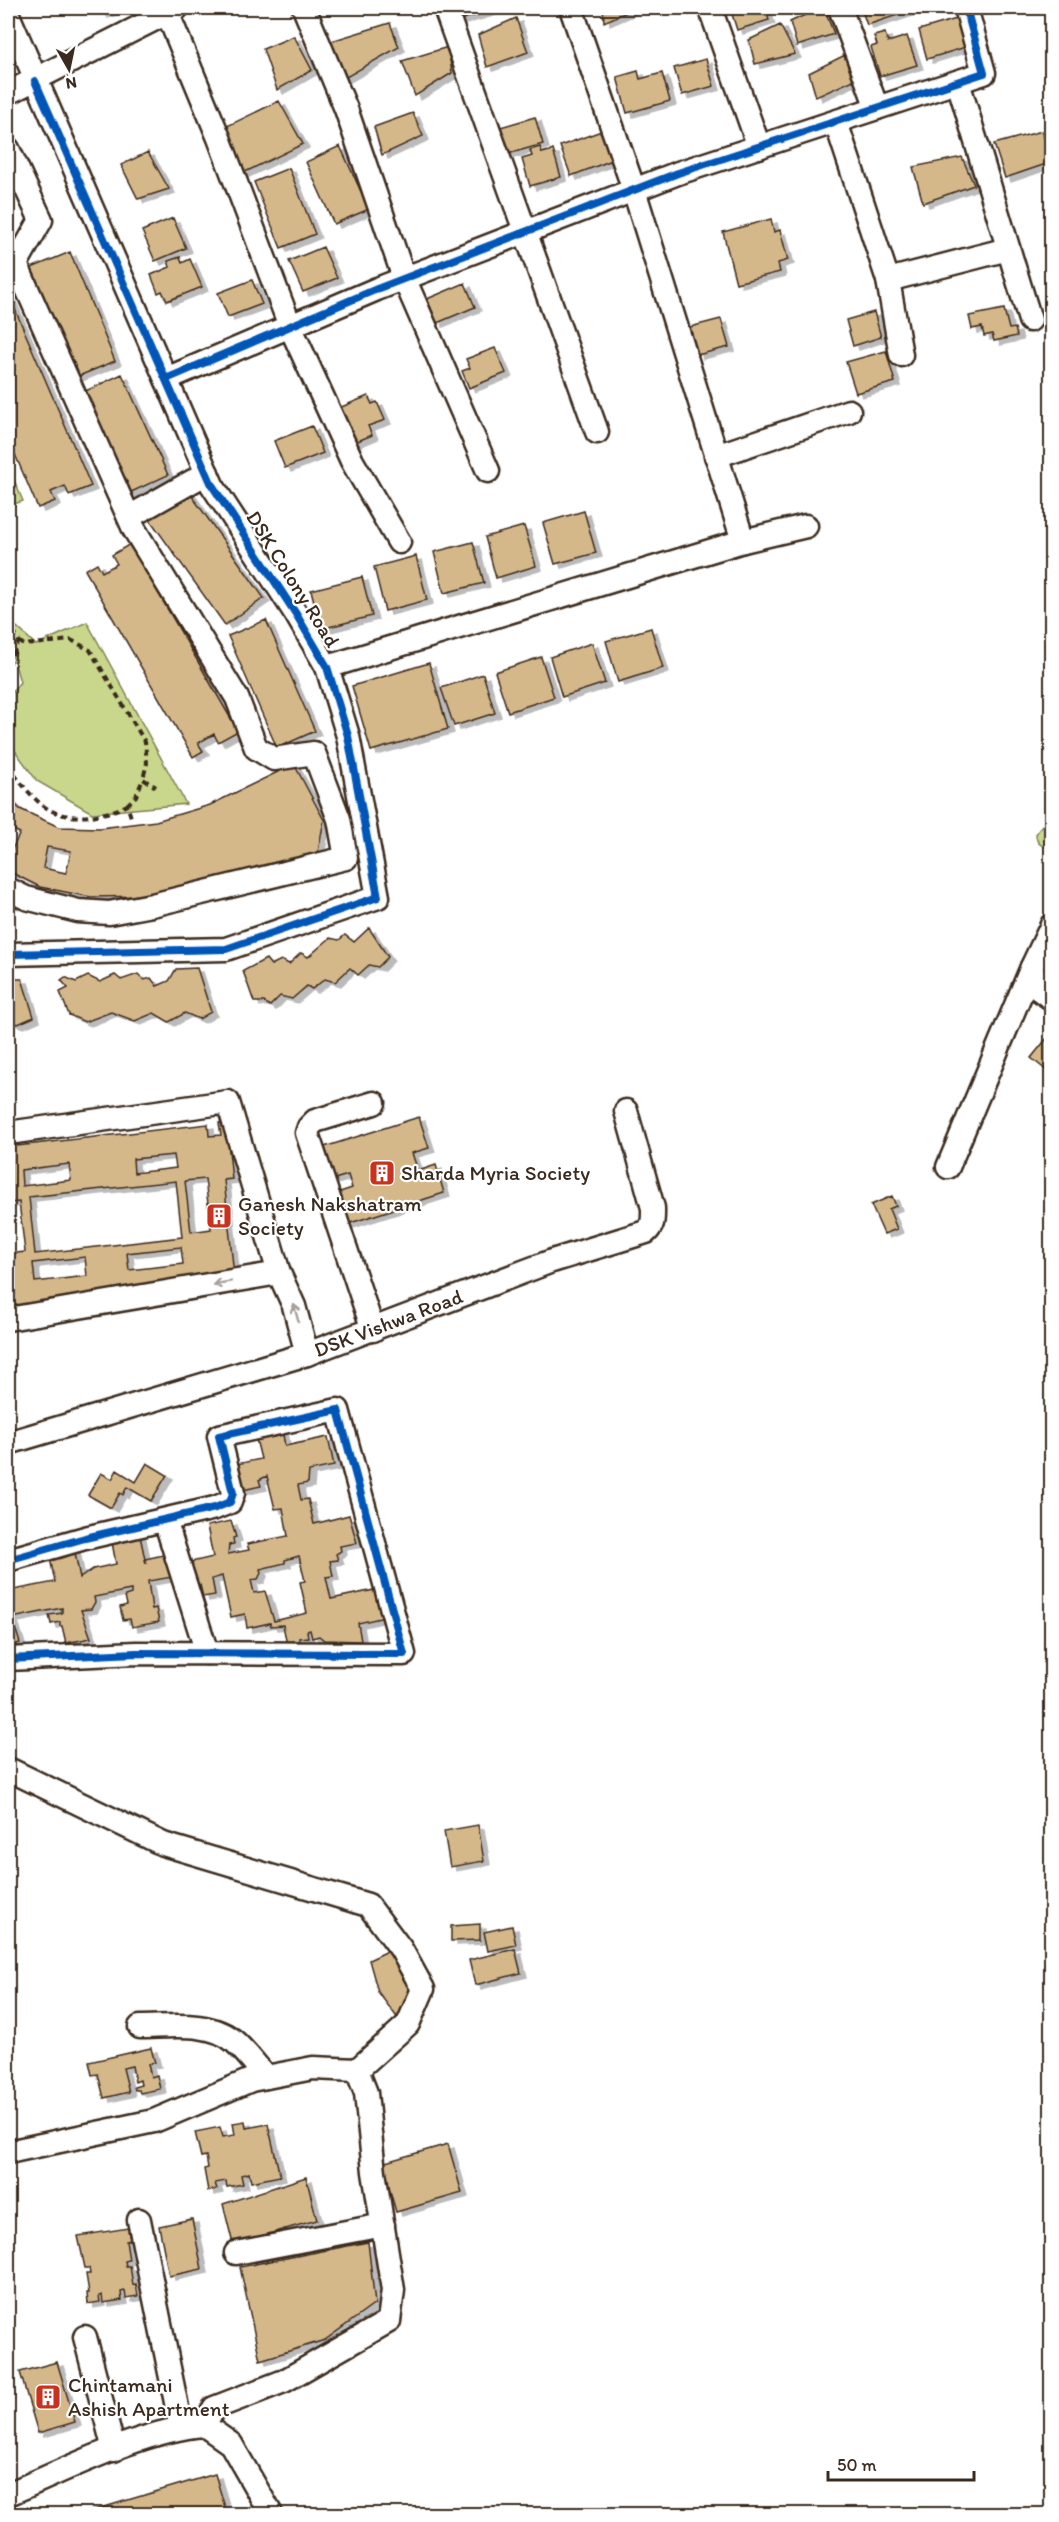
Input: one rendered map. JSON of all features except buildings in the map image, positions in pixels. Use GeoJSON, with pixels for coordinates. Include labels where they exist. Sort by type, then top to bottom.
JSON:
{"type":"FeatureCollection","features":[{"type":"Feature","properties":{"kind":"street"},"geometry":{"type":"LineString","coordinates":[[304,8],[346,109],[404,278],[488,471]]}},
{"type":"Feature","properties":{"kind":"street"},"geometry":{"type":"LineString","coordinates":[[445,8],[597,432]]}},
{"type":"Feature","properties":{"kind":"street"},"geometry":{"type":"LineString","coordinates":[[571,8],[634,190],[743,541]]}},
{"type":"Feature","properties":{"kind":"street"},"geometry":{"type":"LineString","coordinates":[[710,8],[759,147]]}},
{"type":"Feature","properties":{"kind":"street"},"geometry":{"type":"LineString","coordinates":[[840,8],[877,108]]}},
{"type":"Feature","properties":{"kind":"street"},"geometry":{"type":"LineString","coordinates":[[166,380],[404,278],[634,190],[984,73],[966,8]]}},
{"type":"Feature","properties":{"kind":"street"},"geometry":{"type":"LineString","coordinates":[[8,93],[172,10],[290,326],[352,461],[399,542]]}},
{"type":"Feature","properties":{"kind":"street","name":"DSK Colony Road"},"geometry":{"type":"LineString","coordinates":[[8,15],[212,485],[296,614],[327,667],[348,736],[378,897],[226,948],[8,954]]}},
{"type":"Feature","properties":{"kind":"street"},"geometry":{"type":"LineString","coordinates":[[958,82],[1030,320]]}},
{"type":"Feature","properties":{"kind":"street"},"geometry":{"type":"LineString","coordinates":[[836,122],[888,280],[901,354]]}},
{"type":"Feature","properties":{"kind":"street"},"geometry":{"type":"LineString","coordinates":[[8,149],[41,220],[16,264],[129,517],[237,698],[256,748],[274,759],[314,753],[339,819],[346,858],[152,905],[109,912],[78,911],[26,897],[8,889]]}},
{"type":"Feature","properties":{"kind":"street"},"geometry":{"type":"LineString","coordinates":[[888,280],[1008,249]]}},
{"type":"Feature","properties":{"kind":"street"},"geometry":{"type":"LineString","coordinates":[[717,456],[849,411]]}},
{"type":"Feature","properties":{"kind":"street"},"geometry":{"type":"LineString","coordinates":[[129,517],[207,473]]}},
{"type":"Feature","properties":{"kind":"street"},"geometry":{"type":"LineString","coordinates":[[327,667],[743,541],[806,526]]}},
{"type":"Feature","properties":{"kind":"street"},"geometry":{"type":"LineString","coordinates":[[948,1167],[1052,925]]}},
{"type":"Feature","properties":{"kind":"street"},"geometry":{"type":"LineString","coordinates":[[1032,967],[1037,988],[1052,999]]}},
{"type":"Feature","properties":{"kind":"street"},"geometry":{"type":"LineString","coordinates":[[8,1133],[228,1102],[279,1273],[294,1306],[307,1354]]}},
{"type":"Feature","properties":{"kind":"street"},"geometry":{"type":"LineString","coordinates":[[373,1330],[307,1133],[315,1121],[374,1103]]}},
{"type":"Feature","properties":{"kind":"street","name":"DSK Vishwa Road"},"geometry":{"type":"LineString","coordinates":[[8,1443],[307,1354],[552,1261],[646,1232],[653,1221],[653,1208],[626,1111]]}},
{"type":"Feature","properties":{"kind":"street"},"geometry":{"type":"LineString","coordinates":[[8,1319],[279,1273]]}},
{"type":"Feature","properties":{"kind":"street"},"geometry":{"type":"LineString","coordinates":[[8,1560],[85,1538],[230,1503],[233,1493],[219,1436],[338,1410],[404,1654],[136,1653],[8,1659]]}},
{"type":"Feature","properties":{"kind":"street"},"geometry":{"type":"LineString","coordinates":[[165,1520],[207,1653]]}},
{"type":"Feature","properties":{"kind":"street"},"geometry":{"type":"LineString","coordinates":[[8,1769],[163,1844],[368,1905],[401,1949],[423,1989],[408,2024],[357,2070],[313,2068],[251,2079],[154,2121],[8,2152]]}},
{"type":"Feature","properties":{"kind":"street"},"geometry":{"type":"LineString","coordinates":[[140,2027],[185,2026],[217,2030],[234,2040],[266,2077]]}},
{"type":"Feature","properties":{"kind":"street"},"geometry":{"type":"LineString","coordinates":[[204,2425],[214,2408],[284,2381],[389,2321],[393,2290],[374,2172],[366,2093],[357,2070]]}},
{"type":"Feature","properties":{"kind":"street"},"geometry":{"type":"LineString","coordinates":[[139,2220],[181,2427]]}},
{"type":"Feature","properties":{"kind":"street"},"geometry":{"type":"LineString","coordinates":[[236,2253],[383,2225]]}},
{"type":"Feature","properties":{"kind":"street"},"geometry":{"type":"LineString","coordinates":[[85,2337],[114,2450]]}},
{"type":"Feature","properties":{"kind":"street"},"geometry":{"type":"LineString","coordinates":[[8,2494],[114,2450],[181,2427],[204,2425],[231,2444],[271,2514]]}},
{"type":"Feature","properties":{"kind":"path"},"geometry":{"type":"LineString","coordinates":[[8,622],[19,641],[24,645],[71,640],[90,650],[145,742],[147,763],[136,796],[128,805],[90,816],[51,811],[42,805],[8,766]]}},
{"type":"Feature","properties":{"kind":"path"},"geometry":{"type":"LineString","coordinates":[[8,666],[19,641]]}},
{"type":"Feature","properties":{"kind":"path"},"geometry":{"type":"LineString","coordinates":[[143,779],[156,787]]}},
{"type":"Feature","properties":{"kind":"path"},"geometry":{"type":"LineString","coordinates":[[128,805],[131,817]]}},
{"type":"Feature","properties":{"kind":"green space"},"geometry":{"type":"Polygon","coordinates":[[[8,466],[23,501],[8,506],[8,466]]]}},
{"type":"Feature","properties":{"kind":"green space"},"geometry":{"type":"Polygon","coordinates":[[[87,622],[186,804],[92,813],[37,781],[8,741],[8,698],[20,682],[13,657],[8,654],[8,638],[17,627],[36,645],[87,622]]]}},
{"type":"Feature","properties":{"kind":"green space"},"geometry":{"type":"Polygon","coordinates":[[[1042,825],[1051,825],[1050,847],[1042,845],[1037,840],[1036,834],[1042,825]]]}},
{"type":"Feature","properties":{"kind":"cycle path"},"geometry":{"type":"LineString","coordinates":[[166,379],[377,289],[678,173],[984,73],[966,8]]}},
{"type":"Feature","properties":{"kind":"cycle path"},"geometry":{"type":"LineString","coordinates":[[8,954],[226,949],[378,897],[348,736],[327,667],[296,614],[212,485],[35,81]]}},
{"type":"Feature","properties":{"kind":"cycle path"},"geometry":{"type":"LineString","coordinates":[[8,1560],[85,1538],[215,1508],[230,1502],[233,1493],[219,1436],[338,1410],[404,1654],[136,1653],[8,1659]]}},
{"type":"Feature","properties":{"kind":"place","name":"Sharda Myria Society"},"geometry":{"type":"Point","coordinates":[382,1173]}},
{"type":"Feature","properties":{"kind":"place","name":"Ganesh Nakshatram Society"},"geometry":{"type":"Point","coordinates":[219,1216]}},
{"type":"Feature","properties":{"kind":"place","name":"Chintamani Ashish Apartment"},"geometry":{"type":"Point","coordinates":[48,2397]}}]}
